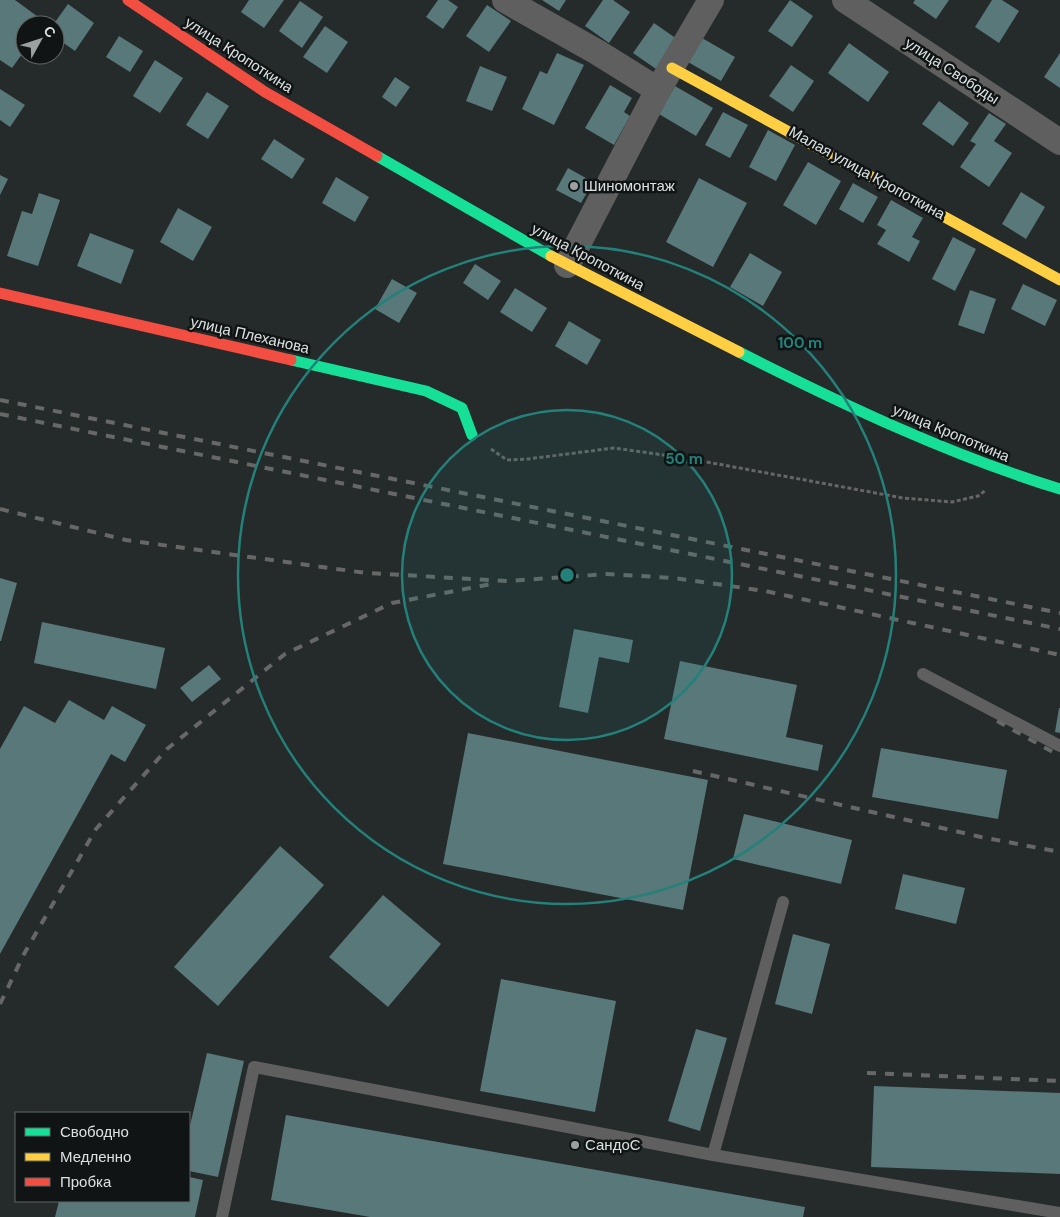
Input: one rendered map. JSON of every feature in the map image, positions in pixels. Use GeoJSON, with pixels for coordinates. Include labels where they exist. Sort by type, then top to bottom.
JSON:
{"type":"FeatureCollection","features":[{"type":"Feature","properties":{"kind":"main road","name":"улица Кропоткина"},"geometry":{"type":"LineString","coordinates":[[128,0],[265,92],[567,265],[755,360],[904,430],[1008,473],[1060,489]]}},
{"type":"Feature","properties":{"kind":"main road","name":"Малая улица Кропоткина"},"geometry":{"type":"LineString","coordinates":[[672,68],[1060,280]]}},
{"type":"Feature","properties":{"kind":"main road","name":"улица Плеханова"},"geometry":{"type":"LineString","coordinates":[[0,293],[426,391],[462,408],[472,435]]}},
{"type":"Feature","properties":{"kind":"street"},"geometry":{"type":"LineString","coordinates":[[505,0],[597,52],[658,90]]}},
{"type":"Feature","properties":{"kind":"street"},"geometry":{"type":"LineString","coordinates":[[567,265],[658,90],[711,0]]}},
{"type":"Feature","properties":{"kind":"street","name":"улица Свободы"},"geometry":{"type":"LineString","coordinates":[[845,0],[1060,142]]}},
{"type":"Feature","properties":{"kind":"lane"},"geometry":{"type":"LineString","coordinates":[[923,674],[1060,746]]}},
{"type":"Feature","properties":{"kind":"lane"},"geometry":{"type":"LineString","coordinates":[[713,1155],[783,902]]}},
{"type":"Feature","properties":{"kind":"lane"},"geometry":{"type":"LineString","coordinates":[[222,1217],[254,1067],[713,1155],[1060,1213]]}},
{"type":"Feature","properties":{"kind":"path"},"geometry":{"type":"LineString","coordinates":[[472,435],[507,460],[614,448],[684,458],[913,499],[952,502],[978,496],[1008,473]]}},
{"type":"Feature","properties":{"kind":"building"},"geometry":{"type":"Polygon","coordinates":[[[0,0],[15,0],[35,15],[15,15],[15,64],[12,68],[0,60],[0,0]]]}},
{"type":"Feature","properties":{"kind":"building"},"geometry":{"type":"Polygon","coordinates":[[[249,0],[284,0],[264,28],[241,12],[249,0]]]}},
{"type":"Feature","properties":{"kind":"building"},"geometry":{"type":"Polygon","coordinates":[[[438,0],[448,0],[458,7],[443,29],[426,17],[438,0]]]}},
{"type":"Feature","properties":{"kind":"building"},"geometry":{"type":"Polygon","coordinates":[[[542,0],[566,0],[559,11],[542,0]]]}},
{"type":"Feature","properties":{"kind":"building"},"geometry":{"type":"Polygon","coordinates":[[[603,0],[613,0],[630,12],[609,43],[585,26],[603,0]]]}},
{"type":"Feature","properties":{"kind":"building"},"geometry":{"type":"Polygon","coordinates":[[[790,0],[813,16],[792,47],[768,31],[790,0]]]}},
{"type":"Feature","properties":{"kind":"building"},"geometry":{"type":"Polygon","coordinates":[[[915,0],[949,0],[936,19],[913,3],[915,0]]]}},
{"type":"Feature","properties":{"kind":"building"},"geometry":{"type":"Polygon","coordinates":[[[992,0],[1002,0],[1019,11],[999,43],[975,27],[992,0]]]}},
{"type":"Feature","properties":{"kind":"building"},"geometry":{"type":"Polygon","coordinates":[[[300,1],[323,17],[302,48],[279,31],[300,1]]]}},
{"type":"Feature","properties":{"kind":"building"},"geometry":{"type":"Polygon","coordinates":[[[68,4],[94,23],[75,51],[65,44],[65,15],[60,15],[68,4]]]}},
{"type":"Feature","properties":{"kind":"building"},"geometry":{"type":"Polygon","coordinates":[[[487,5],[511,21],[489,52],[466,36],[487,5]]]}},
{"type":"Feature","properties":{"kind":"building"},"geometry":{"type":"Polygon","coordinates":[[[654,23],[677,39],[656,69],[633,53],[654,23]]]}},
{"type":"Feature","properties":{"kind":"building"},"geometry":{"type":"Polygon","coordinates":[[[325,26],[348,42],[327,73],[303,57],[325,26]]]}},
{"type":"Feature","properties":{"kind":"building"},"geometry":{"type":"Polygon","coordinates":[[[119,36],[143,51],[130,72],[106,57],[119,36]]]}},
{"type":"Feature","properties":{"kind":"building"},"geometry":{"type":"Polygon","coordinates":[[[702,38],[735,57],[721,81],[688,62],[702,38]]]}},
{"type":"Feature","properties":{"kind":"building"},"geometry":{"type":"Polygon","coordinates":[[[849,43],[889,72],[868,102],[828,73],[849,43]]]}},
{"type":"Feature","properties":{"kind":"building"},"geometry":{"type":"Polygon","coordinates":[[[557,53],[584,65],[554,125],[522,109],[540,71],[547,74],[557,53]]]}},
{"type":"Feature","properties":{"kind":"building"},"geometry":{"type":"Polygon","coordinates":[[[1060,53],[1060,88],[1044,77],[1060,53]]]}},
{"type":"Feature","properties":{"kind":"building"},"geometry":{"type":"Polygon","coordinates":[[[155,60],[183,78],[160,113],[133,96],[155,60]]]}},
{"type":"Feature","properties":{"kind":"building"},"geometry":{"type":"Polygon","coordinates":[[[791,65],[814,81],[793,112],[769,96],[791,65]]]}},
{"type":"Feature","properties":{"kind":"building"},"geometry":{"type":"Polygon","coordinates":[[[480,66],[507,77],[492,111],[466,101],[480,66]]]}},
{"type":"Feature","properties":{"kind":"building"},"geometry":{"type":"Polygon","coordinates":[[[395,77],[410,87],[396,107],[382,97],[395,77]]]}},
{"type":"Feature","properties":{"kind":"building"},"geometry":{"type":"Polygon","coordinates":[[[610,85],[632,98],[624,112],[630,116],[614,145],[585,128],[610,85]]]}},
{"type":"Feature","properties":{"kind":"building"},"geometry":{"type":"Polygon","coordinates":[[[675,86],[713,108],[696,136],[659,114],[675,86]]]}},
{"type":"Feature","properties":{"kind":"building"},"geometry":{"type":"Polygon","coordinates":[[[0,89],[25,105],[10,127],[0,120],[0,89]]]}},
{"type":"Feature","properties":{"kind":"building"},"geometry":{"type":"Polygon","coordinates":[[[207,92],[229,106],[208,139],[186,125],[207,92]]]}},
{"type":"Feature","properties":{"kind":"building"},"geometry":{"type":"Polygon","coordinates":[[[939,101],[969,123],[953,146],[922,124],[939,101]]]}},
{"type":"Feature","properties":{"kind":"building"},"geometry":{"type":"Polygon","coordinates":[[[723,112],[748,125],[730,158],[705,145],[723,112]]]}},
{"type":"Feature","properties":{"kind":"building"},"geometry":{"type":"Polygon","coordinates":[[[989,113],[1006,124],[994,141],[1012,153],[989,187],[960,167],[976,144],[970,141],[989,113]]]}},
{"type":"Feature","properties":{"kind":"building"},"geometry":{"type":"Polygon","coordinates":[[[768,130],[795,145],[776,181],[749,167],[768,130]]]}},
{"type":"Feature","properties":{"kind":"building"},"geometry":{"type":"Polygon","coordinates":[[[274,139],[305,159],[292,179],[261,159],[274,139]]]}},
{"type":"Feature","properties":{"kind":"building"},"geometry":{"type":"Polygon","coordinates":[[[808,162],[841,181],[816,225],[783,205],[808,162]]]}},
{"type":"Feature","properties":{"kind":"building","name":"Шиномонтаж"},"geometry":{"type":"Polygon","coordinates":[[[568,168],[593,182],[581,203],[556,190],[568,168]]]}},
{"type":"Feature","properties":{"kind":"building"},"geometry":{"type":"Polygon","coordinates":[[[0,175],[8,179],[0,195],[0,175]]]}},
{"type":"Feature","properties":{"kind":"building"},"geometry":{"type":"Polygon","coordinates":[[[336,177],[369,197],[355,222],[322,203],[336,177]]]}},
{"type":"Feature","properties":{"kind":"building"},"geometry":{"type":"Polygon","coordinates":[[[699,178],[747,203],[713,267],[666,242],[699,178]]]}},
{"type":"Feature","properties":{"kind":"building"},"geometry":{"type":"Polygon","coordinates":[[[853,183],[878,197],[863,223],[839,209],[853,183]]]}},
{"type":"Feature","properties":{"kind":"building"},"geometry":{"type":"Polygon","coordinates":[[[1021,192],[1045,207],[1026,239],[1002,224],[1021,192]]]}},
{"type":"Feature","properties":{"kind":"building"},"geometry":{"type":"Polygon","coordinates":[[[39,193],[60,200],[38,266],[7,256],[22,211],[32,214],[39,193]]]}},
{"type":"Feature","properties":{"kind":"building"},"geometry":{"type":"Polygon","coordinates":[[[891,200],[923,218],[912,237],[920,241],[909,262],[877,244],[886,230],[877,225],[891,200]]]}},
{"type":"Feature","properties":{"kind":"building"},"geometry":{"type":"Polygon","coordinates":[[[178,208],[212,227],[193,261],[160,242],[178,208]]]}},
{"type":"Feature","properties":{"kind":"building"},"geometry":{"type":"Polygon","coordinates":[[[90,233],[134,250],[121,284],[77,266],[90,233]]]}},
{"type":"Feature","properties":{"kind":"building"},"geometry":{"type":"Polygon","coordinates":[[[953,237],[976,249],[955,291],[932,279],[953,237]]]}},
{"type":"Feature","properties":{"kind":"building"},"geometry":{"type":"Polygon","coordinates":[[[750,253],[782,272],[763,306],[730,287],[750,253]]]}},
{"type":"Feature","properties":{"kind":"building"},"geometry":{"type":"Polygon","coordinates":[[[475,264],[501,281],[488,300],[463,283],[475,264]]]}},
{"type":"Feature","properties":{"kind":"building"},"geometry":{"type":"Polygon","coordinates":[[[392,279],[417,293],[399,323],[375,309],[392,279]]]}},
{"type":"Feature","properties":{"kind":"building"},"geometry":{"type":"Polygon","coordinates":[[[1023,284],[1057,300],[1045,326],[1011,309],[1023,284]]]}},
{"type":"Feature","properties":{"kind":"building"},"geometry":{"type":"Polygon","coordinates":[[[515,288],[547,308],[532,332],[500,312],[515,288]]]}},
{"type":"Feature","properties":{"kind":"building"},"geometry":{"type":"Polygon","coordinates":[[[970,290],[996,299],[984,334],[958,325],[970,290]]]}},
{"type":"Feature","properties":{"kind":"building"},"geometry":{"type":"Polygon","coordinates":[[[569,321],[601,340],[587,365],[555,346],[569,321]]]}},
{"type":"Feature","properties":{"kind":"building"},"geometry":{"type":"Polygon","coordinates":[[[0,578],[17,583],[1,641],[0,641],[0,578]]]}},
{"type":"Feature","properties":{"kind":"building"},"geometry":{"type":"Polygon","coordinates":[[[42,622],[165,648],[156,689],[34,663],[42,622]]]}},
{"type":"Feature","properties":{"kind":"building"},"geometry":{"type":"Polygon","coordinates":[[[574,629],[633,640],[629,663],[599,657],[588,713],[559,707],[574,629]]]}},
{"type":"Feature","properties":{"kind":"building"},"geometry":{"type":"Polygon","coordinates":[[[680,661],[797,685],[786,737],[823,745],[818,771],[664,739],[680,661]]]}},
{"type":"Feature","properties":{"kind":"building"},"geometry":{"type":"Polygon","coordinates":[[[209,665],[221,679],[192,702],[180,688],[209,665]]]}},
{"type":"Feature","properties":{"kind":"building"},"geometry":{"type":"Polygon","coordinates":[[[69,700],[104,720],[112,706],[146,725],[125,762],[111,754],[0,954],[0,749],[24,706],[55,723],[69,700]]]}},
{"type":"Feature","properties":{"kind":"building"},"geometry":{"type":"Polygon","coordinates":[[[1060,708],[1060,733],[1055,732],[1060,708]]]}},
{"type":"Feature","properties":{"kind":"building"},"geometry":{"type":"Polygon","coordinates":[[[468,733],[708,780],[683,910],[443,864],[468,733]]]}},
{"type":"Feature","properties":{"kind":"building"},"geometry":{"type":"Polygon","coordinates":[[[881,748],[1007,770],[998,819],[872,797],[881,748]]]}},
{"type":"Feature","properties":{"kind":"building"},"geometry":{"type":"Polygon","coordinates":[[[744,814],[852,840],[841,884],[733,859],[744,814]]]}},
{"type":"Feature","properties":{"kind":"building"},"geometry":{"type":"Polygon","coordinates":[[[280,846],[324,885],[218,1006],[174,967],[280,846]]]}},
{"type":"Feature","properties":{"kind":"building"},"geometry":{"type":"Polygon","coordinates":[[[903,874],[965,888],[956,924],[895,909],[903,874]]]}},
{"type":"Feature","properties":{"kind":"building"},"geometry":{"type":"Polygon","coordinates":[[[383,895],[441,944],[388,1007],[329,957],[383,895]]]}},
{"type":"Feature","properties":{"kind":"building"},"geometry":{"type":"Polygon","coordinates":[[[793,934],[830,944],[812,1014],[775,1004],[793,934]]]}},
{"type":"Feature","properties":{"kind":"building"},"geometry":{"type":"Polygon","coordinates":[[[501,979],[616,1001],[595,1112],[480,1091],[501,979]]]}},
{"type":"Feature","properties":{"kind":"building"},"geometry":{"type":"Polygon","coordinates":[[[696,1029],[727,1038],[700,1131],[668,1121],[696,1029]]]}},
{"type":"Feature","properties":{"kind":"building"},"geometry":{"type":"Polygon","coordinates":[[[207,1053],[244,1061],[218,1177],[190,1171],[190,1126],[207,1053]]]}},
{"type":"Feature","properties":{"kind":"building"},"geometry":{"type":"Polygon","coordinates":[[[874,1086],[1060,1093],[1060,1174],[871,1167],[874,1086]]]}},
{"type":"Feature","properties":{"kind":"building"},"geometry":{"type":"Polygon","coordinates":[[[286,1115],[805,1207],[803,1217],[370,1217],[271,1200],[286,1115]]]}},
{"type":"Feature","properties":{"kind":"building"},"geometry":{"type":"Polygon","coordinates":[[[190,1177],[203,1180],[195,1217],[55,1217],[59,1202],[190,1202],[190,1177]]]}},
{"type":"Feature","properties":{"kind":"railway"},"geometry":{"type":"LineString","coordinates":[[0,400],[1060,613]]}},
{"type":"Feature","properties":{"kind":"railway"},"geometry":{"type":"LineString","coordinates":[[0,414],[1060,629]]}},
{"type":"Feature","properties":{"kind":"railway"},"geometry":{"type":"LineString","coordinates":[[0,509],[126,540],[366,573],[508,581],[607,574],[674,578],[765,591],[1060,655]]}},
{"type":"Feature","properties":{"kind":"railway"},"geometry":{"type":"LineString","coordinates":[[0,1004],[24,954],[96,829],[167,749],[285,654],[392,603],[491,584]]}},
{"type":"Feature","properties":{"kind":"railway"},"geometry":{"type":"LineString","coordinates":[[997,721],[1060,756]]}},
{"type":"Feature","properties":{"kind":"railway"},"geometry":{"type":"LineString","coordinates":[[693,771],[981,837],[1060,852]]}},
{"type":"Feature","properties":{"kind":"railway"},"geometry":{"type":"LineString","coordinates":[[867,1073],[1060,1081]]}},
{"type":"Feature","properties":{"kind":"traffic: fast"},"geometry":{"type":"LineString","coordinates":[[377,156],[551,256]]}},
{"type":"Feature","properties":{"kind":"traffic: fast"},"geometry":{"type":"LineString","coordinates":[[739,352],[817,391],[896,427],[978,461],[1060,489]]}},
{"type":"Feature","properties":{"kind":"traffic: fast"},"geometry":{"type":"LineString","coordinates":[[291,360],[426,391],[462,408],[472,435]]}},
{"type":"Feature","properties":{"kind":"traffic: slow"},"geometry":{"type":"LineString","coordinates":[[672,68],[1060,280]]}},
{"type":"Feature","properties":{"kind":"traffic: slow"},"geometry":{"type":"LineString","coordinates":[[551,256],[739,352]]}},
{"type":"Feature","properties":{"kind":"traffic: jam"},"geometry":{"type":"LineString","coordinates":[[128,0],[265,92],[377,156]]}},
{"type":"Feature","properties":{"kind":"traffic: jam"},"geometry":{"type":"LineString","coordinates":[[0,293],[291,360]]}},
{"type":"Feature","properties":{"kind":"place","name":"Шиномонтаж"},"geometry":{"type":"Point","coordinates":[574,186]}},
{"type":"Feature","properties":{"kind":"place","name":"СандоС"},"geometry":{"type":"Point","coordinates":[575,1145]}}]}
